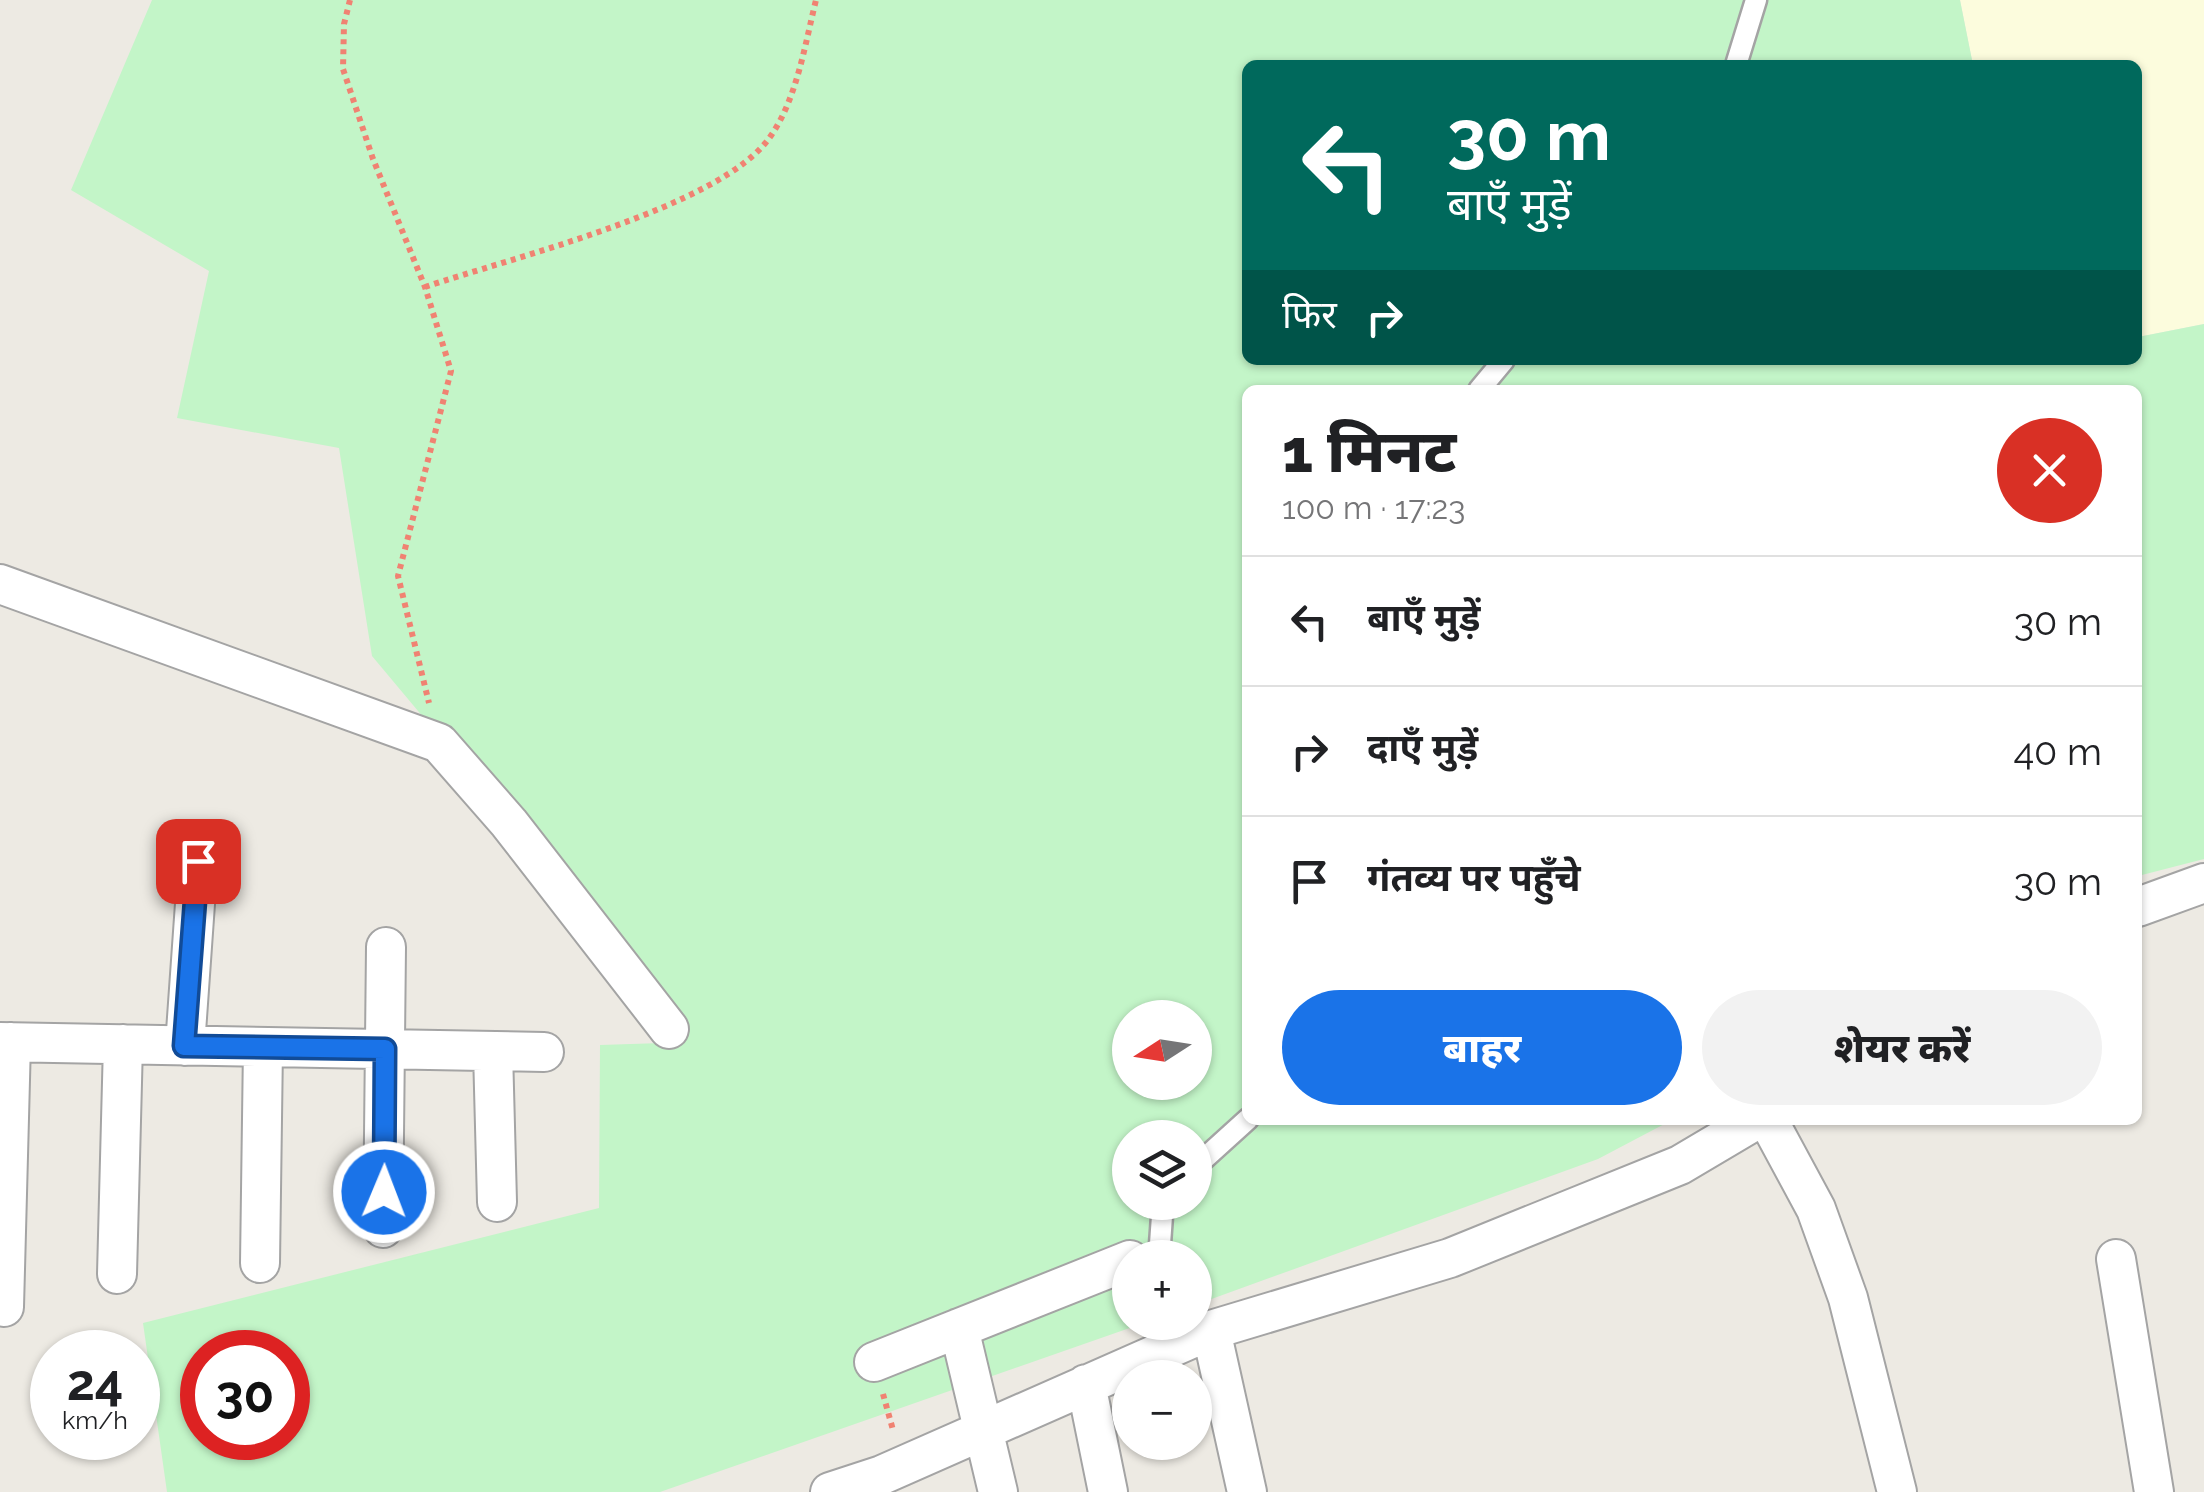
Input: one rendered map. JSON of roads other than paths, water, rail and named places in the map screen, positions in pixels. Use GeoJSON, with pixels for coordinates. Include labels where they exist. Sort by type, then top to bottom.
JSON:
{"type":"FeatureCollection","features":[{"type":"Feature","properties":{"kind":"street"},"geometry":{"type":"LineString","coordinates":[[0,584],[439,743],[509,824],[669,1029]]}},
{"type":"Feature","properties":{"kind":"street"},"geometry":{"type":"LineString","coordinates":[[184,1046],[198,861]]}},
{"type":"Feature","properties":{"kind":"street"},"geometry":{"type":"LineString","coordinates":[[2142,905],[2204,883]]}},
{"type":"Feature","properties":{"kind":"street"},"geometry":{"type":"LineString","coordinates":[[383,1228],[386,948]]}},
{"type":"Feature","properties":{"kind":"street"},"geometry":{"type":"LineString","coordinates":[[4,1307],[6,1042],[544,1052]]}},
{"type":"Feature","properties":{"kind":"street"},"geometry":{"type":"LineString","coordinates":[[117,1274],[124,1044]]}},
{"type":"Feature","properties":{"kind":"street"},"geometry":{"type":"LineString","coordinates":[[260,1264],[263,1047]]}},
{"type":"Feature","properties":{"kind":"street"},"geometry":{"type":"LineString","coordinates":[[493,1051],[497,1202]]}},
{"type":"Feature","properties":{"kind":"street"},"geometry":{"type":"LineString","coordinates":[[1212,1330],[1450,1258],[1680,1165],[1748,1125]]}},
{"type":"Feature","properties":{"kind":"street"},"geometry":{"type":"LineString","coordinates":[[1771,1125],[1816,1209],[1848,1298],[1897,1492]]}},
{"type":"Feature","properties":{"kind":"street"},"geometry":{"type":"LineString","coordinates":[[2116,1259],[2154,1492]]}},
{"type":"Feature","properties":{"kind":"street"},"geometry":{"type":"LineString","coordinates":[[874,1362],[1112,1269]]}},
{"type":"Feature","properties":{"kind":"street"},"geometry":{"type":"LineString","coordinates":[[958,1328],[998,1492]]}},
{"type":"Feature","properties":{"kind":"street"},"geometry":{"type":"LineString","coordinates":[[1212,1335],[1246,1492]]}},
{"type":"Feature","properties":{"kind":"street"},"geometry":{"type":"LineString","coordinates":[[830,1492],[890,1478],[984,1427],[1086,1384],[1163,1340]]}},
{"type":"Feature","properties":{"kind":"street"},"geometry":{"type":"LineString","coordinates":[[1086,1384],[1108,1492]]}},
{"type":"Feature","properties":{"kind":"lane"},"geometry":{"type":"LineString","coordinates":[[1738,60],[1756,0]]}},
{"type":"Feature","properties":{"kind":"lane"},"geometry":{"type":"LineString","coordinates":[[1483,385],[1500,365]]}},
{"type":"Feature","properties":{"kind":"lane"},"geometry":{"type":"LineString","coordinates":[[1212,1152],[1242,1125]]}}]}
